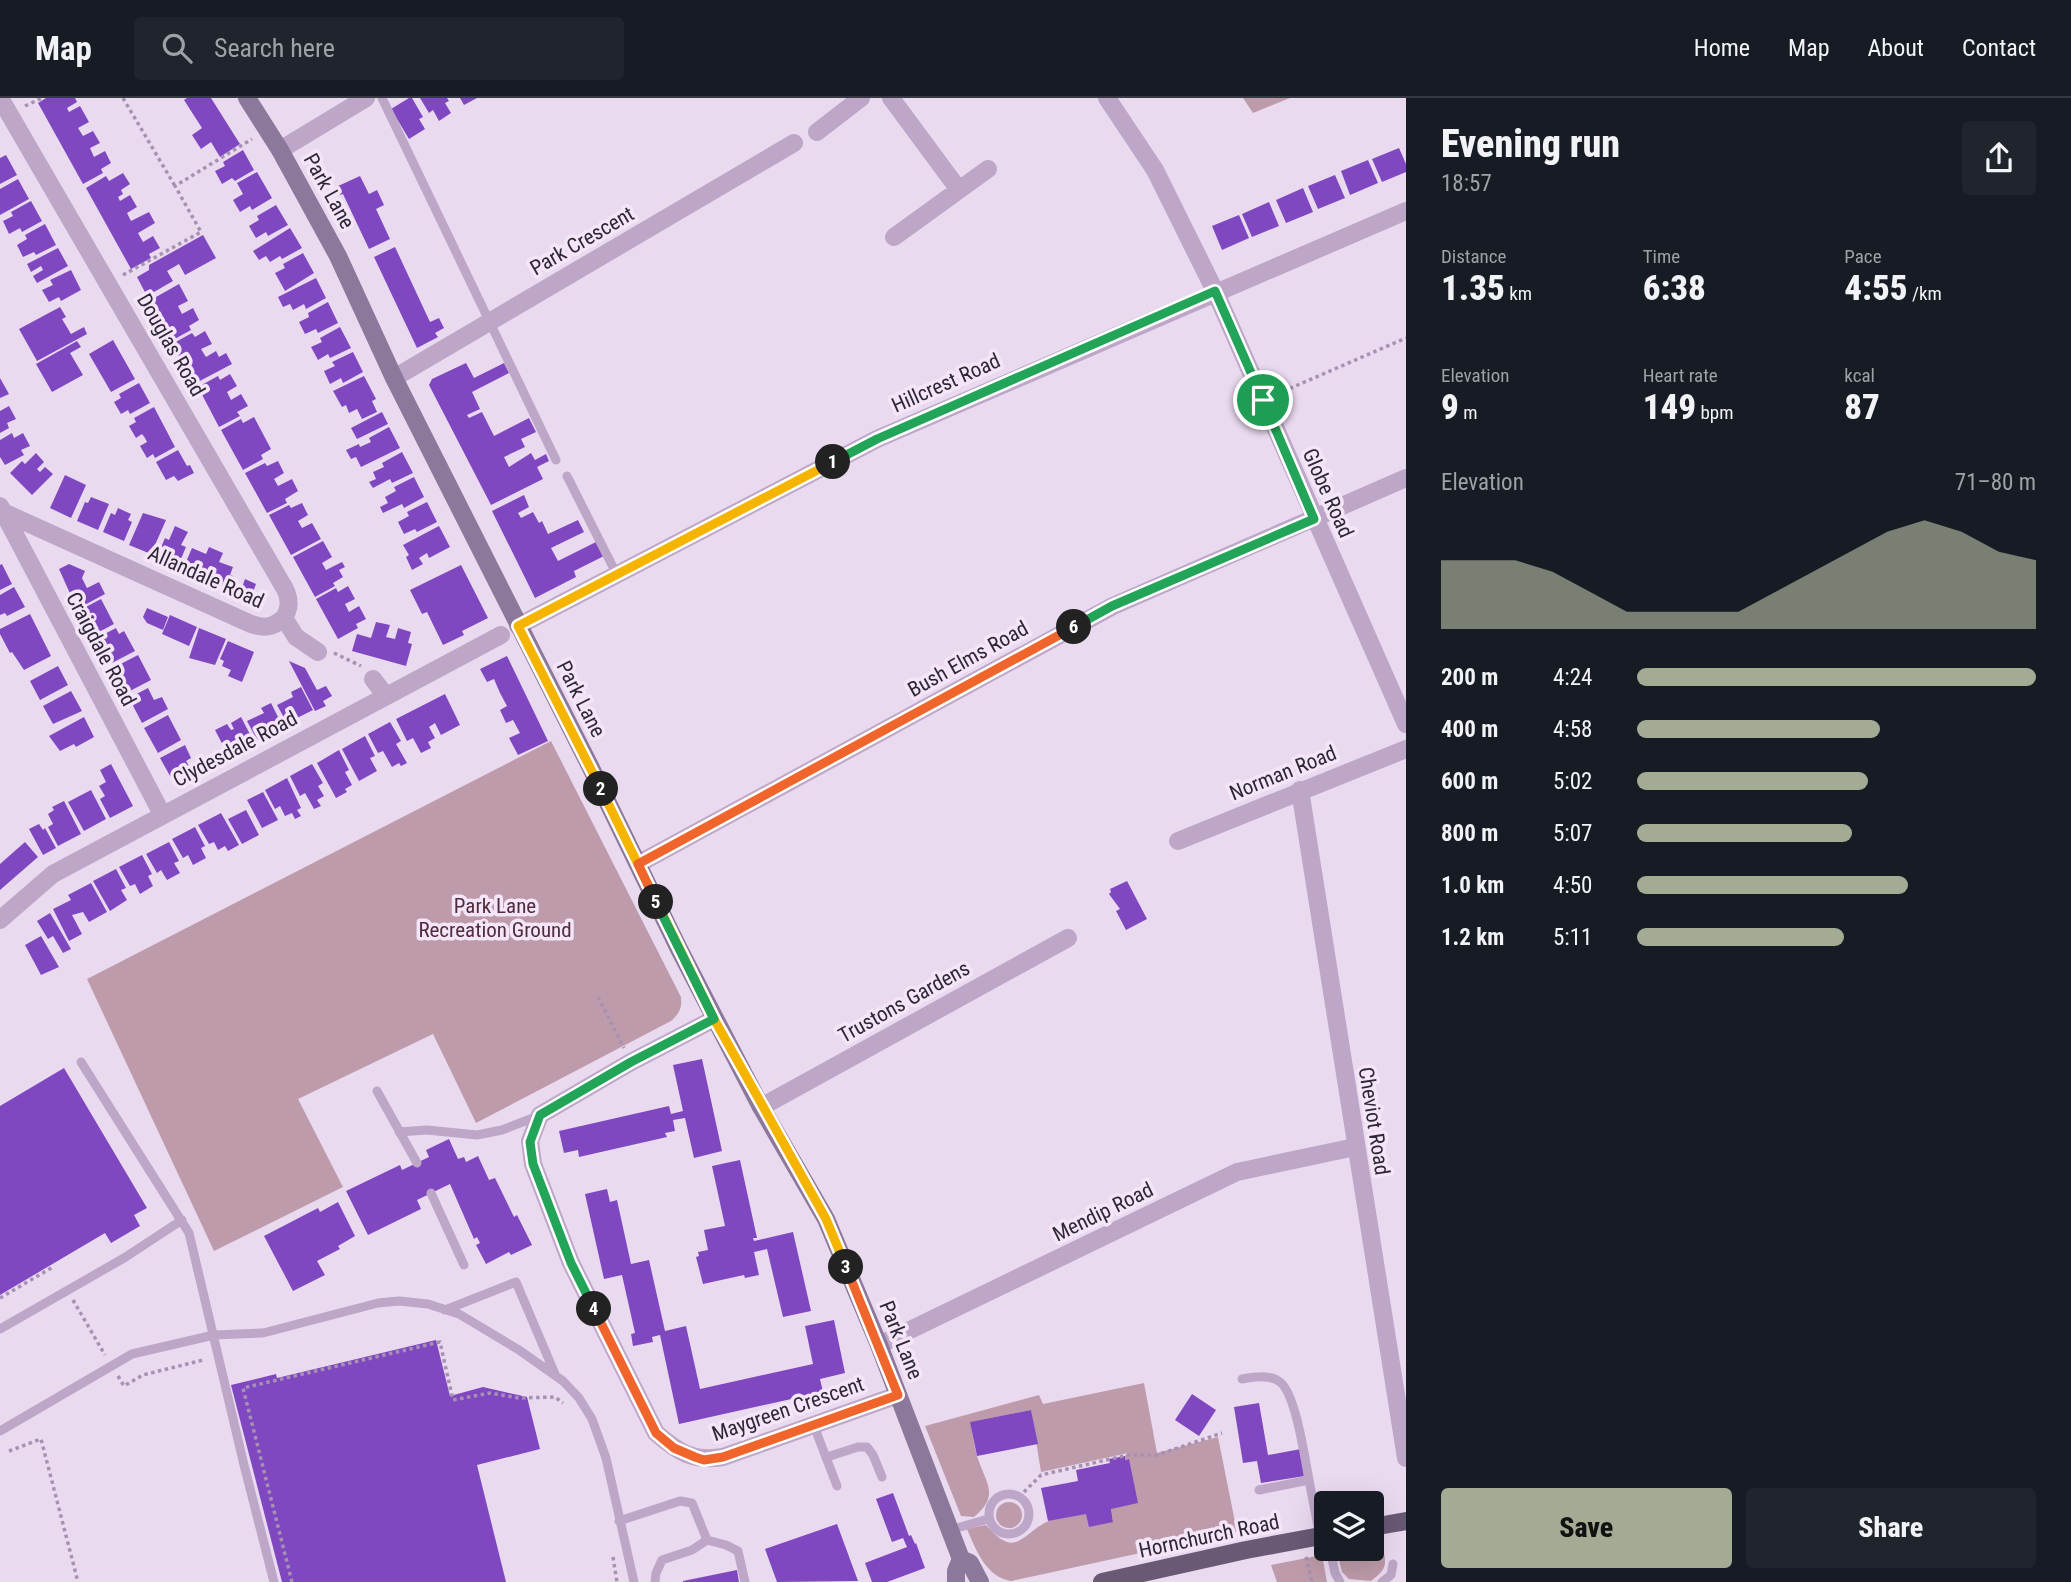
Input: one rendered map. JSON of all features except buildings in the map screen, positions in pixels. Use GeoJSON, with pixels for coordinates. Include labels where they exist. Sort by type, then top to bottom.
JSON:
{"type":"FeatureCollection","features":[{"type":"Feature","properties":{"kind":"main road"},"geometry":{"type":"LineString","coordinates":[[1384,1525],[1406,1521]]}},
{"type":"Feature","properties":{"kind":"main road","name":"Hornchurch Road"},"geometry":{"type":"LineString","coordinates":[[1102,1582],[1301,1540],[1314,1540]]}},
{"type":"Feature","properties":{"kind":"street","name":"Douglas Road"},"geometry":{"type":"LineString","coordinates":[[0,98],[285,589],[289,606],[284,618]]}},
{"type":"Feature","properties":{"kind":"street","name":"Park Lane"},"geometry":{"type":"LineString","coordinates":[[247,98],[280,150],[338,256],[394,378],[714,1019],[826,1219],[879,1345],[961,1559],[970,1563],[980,1582]]}},
{"type":"Feature","properties":{"kind":"street"},"geometry":{"type":"LineString","coordinates":[[280,150],[366,98]]}},
{"type":"Feature","properties":{"kind":"street"},"geometry":{"type":"LineString","coordinates":[[817,132],[861,98]]}},
{"type":"Feature","properties":{"kind":"street"},"geometry":{"type":"LineString","coordinates":[[891,98],[960,190]]}},
{"type":"Feature","properties":{"kind":"street","name":"Globe Road"},"geometry":{"type":"LineString","coordinates":[[1107,98],[1155,170],[1215,291],[1406,724]]}},
{"type":"Feature","properties":{"kind":"street","name":"Park Crescent"},"geometry":{"type":"LineString","coordinates":[[394,378],[794,143]]}},
{"type":"Feature","properties":{"kind":"street"},"geometry":{"type":"LineString","coordinates":[[894,237],[989,169]]}},
{"type":"Feature","properties":{"kind":"street","name":"Hillcrest Road"},"geometry":{"type":"LineString","coordinates":[[518,626],[877,439],[1215,291],[1406,211]]}},
{"type":"Feature","properties":{"kind":"street","name":"Bush Elms Road"},"geometry":{"type":"LineString","coordinates":[[638,864],[1112,606],[1406,478]]}},
{"type":"Feature","properties":{"kind":"street","name":"Allandale Road"},"geometry":{"type":"LineString","coordinates":[[1,510],[251,624],[271,627],[284,618],[296,637],[318,652]]}},
{"type":"Feature","properties":{"kind":"street","name":"Craigdale Road"},"geometry":{"type":"LineString","coordinates":[[1,510],[162,814]]}},
{"type":"Feature","properties":{"kind":"street","name":"Clydesdale Road"},"geometry":{"type":"LineString","coordinates":[[0,920],[53,874],[162,814],[378,685],[501,635]]}},
{"type":"Feature","properties":{"kind":"street","name":"Norman Road"},"geometry":{"type":"LineString","coordinates":[[1178,841],[1406,749]]}},
{"type":"Feature","properties":{"kind":"street","name":"Cheviot Road"},"geometry":{"type":"LineString","coordinates":[[1300,790],[1406,1458]]}},
{"type":"Feature","properties":{"kind":"street","name":"Trustons Gardens"},"geometry":{"type":"LineString","coordinates":[[761,1107],[1068,938]]}},
{"type":"Feature","properties":{"kind":"street"},"geometry":{"type":"LineString","coordinates":[[540,1115],[631,1062],[714,1019]]}},
{"type":"Feature","properties":{"kind":"street","name":"Maygreen Crescent"},"geometry":{"type":"LineString","coordinates":[[540,1115],[530,1142],[533,1164],[571,1263],[656,1433],[674,1448],[704,1460],[723,1457],[898,1395]]}},
{"type":"Feature","properties":{"kind":"street","name":"Mendip Road"},"geometry":{"type":"LineString","coordinates":[[879,1345],[1237,1172],[1355,1147]]}},
{"type":"Feature","properties":{"kind":"street"},"geometry":{"type":"LineString","coordinates":[[956,1582],[956,1571],[961,1559]]}},
{"type":"Feature","properties":{"kind":"lane"},"geometry":{"type":"LineString","coordinates":[[382,98],[556,460]]}},
{"type":"Feature","properties":{"kind":"lane"},"geometry":{"type":"LineString","coordinates":[[568,476],[617,575]]}},
{"type":"Feature","properties":{"kind":"lane"},"geometry":{"type":"LineString","coordinates":[[81,1062],[189,1233],[274,1582]]}},
{"type":"Feature","properties":{"kind":"lane"},"geometry":{"type":"LineString","coordinates":[[377,1091],[417,1163]]}},
{"type":"Feature","properties":{"kind":"lane"},"geometry":{"type":"LineString","coordinates":[[399,1132],[427,1130],[477,1135],[502,1130],[540,1115]]}},
{"type":"Feature","properties":{"kind":"lane"},"geometry":{"type":"LineString","coordinates":[[431,1193],[464,1265]]}},
{"type":"Feature","properties":{"kind":"lane"},"geometry":{"type":"LineString","coordinates":[[0,1329],[124,1258],[182,1220]]}},
{"type":"Feature","properties":{"kind":"lane"},"geometry":{"type":"LineString","coordinates":[[445,1310],[516,1282],[555,1375]]}},
{"type":"Feature","properties":{"kind":"lane"},"geometry":{"type":"LineString","coordinates":[[0,1431],[132,1354],[214,1335],[263,1333],[379,1303],[399,1300],[428,1304],[459,1314],[519,1350],[555,1375],[579,1398],[592,1419],[606,1458],[634,1582]]}},
{"type":"Feature","properties":{"kind":"lane"},"geometry":{"type":"LineString","coordinates":[[1242,1379],[1265,1377],[1279,1382],[1284,1388],[1303,1443],[1314,1499]]}},
{"type":"Feature","properties":{"kind":"lane"},"geometry":{"type":"LineString","coordinates":[[814,1426],[837,1486]]}},
{"type":"Feature","properties":{"kind":"lane"},"geometry":{"type":"LineString","coordinates":[[827,1457],[858,1447],[867,1447],[882,1477]]}},
{"type":"Feature","properties":{"kind":"lane"},"geometry":{"type":"LineString","coordinates":[[1259,1490],[1309,1480]]}},
{"type":"Feature","properties":{"kind":"lane"},"geometry":{"type":"LineString","coordinates":[[1006,1494],[1024,1501],[1029,1514],[1026,1526],[1015,1534],[1001,1534],[988,1519],[988,1512],[994,1500],[1006,1494]]}},
{"type":"Feature","properties":{"kind":"lane"},"geometry":{"type":"LineString","coordinates":[[619,1521],[680,1501],[689,1501],[707,1540]]}},
{"type":"Feature","properties":{"kind":"lane"},"geometry":{"type":"LineString","coordinates":[[950,1530],[988,1519]]}},
{"type":"Feature","properties":{"kind":"lane"},"geometry":{"type":"LineString","coordinates":[[655,1582],[656,1573],[663,1560],[692,1550],[707,1540],[738,1551],[746,1582]]}},
{"type":"Feature","properties":{"kind":"lane"},"geometry":{"type":"LineString","coordinates":[[1331,1561],[1340,1582]]}},
{"type":"Feature","properties":{"kind":"lane"},"geometry":{"type":"LineString","coordinates":[[1382,1582],[1391,1575],[1393,1564]]}},
{"type":"Feature","properties":{"kind":"path"},"geometry":{"type":"LineString","coordinates":[[108,282],[201,232],[123,98]]}},
{"type":"Feature","properties":{"kind":"path"},"geometry":{"type":"LineString","coordinates":[[175,186],[267,130]]}},
{"type":"Feature","properties":{"kind":"path"},"geometry":{"type":"LineString","coordinates":[[1263,400],[1406,338]]}},
{"type":"Feature","properties":{"kind":"path"},"geometry":{"type":"LineString","coordinates":[[318,652],[332,653],[374,673],[378,685]]}},
{"type":"Feature","properties":{"kind":"path"},"geometry":{"type":"LineString","coordinates":[[598,997],[631,1062]]}},
{"type":"Feature","properties":{"kind":"path"},"geometry":{"type":"LineString","coordinates":[[0,1298],[53,1267]]}},
{"type":"Feature","properties":{"kind":"path"},"geometry":{"type":"LineString","coordinates":[[72,1299],[106,1355]]}},
{"type":"Feature","properties":{"kind":"path"},"geometry":{"type":"LineString","coordinates":[[292,1582],[243,1388],[440,1342],[453,1400],[491,1392],[519,1398],[555,1396],[565,1405]]}},
{"type":"Feature","properties":{"kind":"path"},"geometry":{"type":"LineString","coordinates":[[118,1375],[124,1386],[144,1375],[203,1360]]}},
{"type":"Feature","properties":{"kind":"path"},"geometry":{"type":"LineString","coordinates":[[1019,1497],[1041,1475],[1128,1455],[1157,1455],[1222,1433]]}},
{"type":"Feature","properties":{"kind":"path"},"geometry":{"type":"LineString","coordinates":[[9,1451],[41,1439],[78,1582]]}},
{"type":"Feature","properties":{"kind":"path"},"geometry":{"type":"LineString","coordinates":[[1301,1540],[1312,1582]]}},
{"type":"Feature","properties":{"kind":"path"},"geometry":{"type":"LineString","coordinates":[[611,1547],[617,1582]]}},
{"type":"Feature","properties":{"kind":"green space"},"geometry":{"type":"Polygon","coordinates":[[[1243,98],[1290,98],[1253,113],[1243,98]]]}},
{"type":"Feature","properties":{"kind":"green space","name":"Park Lane Recreation Ground"},"geometry":{"type":"Polygon","coordinates":[[[551,741],[681,997],[678,1013],[671,1021],[476,1123],[433,1034],[298,1099],[343,1187],[214,1251],[87,979],[551,741]]]}},
{"type":"Feature","properties":{"kind":"green space"},"geometry":{"type":"Polygon","coordinates":[[[1144,1383],[1157,1453],[1218,1437],[1237,1532],[1011,1581],[995,1574],[983,1561],[967,1529],[986,1525],[996,1536],[1012,1543],[1049,1521],[1068,1516],[1090,1514],[1113,1522],[1111,1509],[1128,1453],[1041,1472],[1031,1410],[971,1422],[976,1452],[987,1481],[989,1495],[987,1502],[974,1517],[961,1516],[925,1426],[1039,1395],[1043,1404],[1144,1383]]]}},
{"type":"Feature","properties":{"kind":"green space"},"geometry":{"type":"Polygon","coordinates":[[[1009,1502],[1018,1506],[1022,1515],[1018,1524],[1009,1528],[1000,1524],[996,1515],[1000,1506],[1009,1502]]]}},
{"type":"Feature","properties":{"kind":"green space"},"geometry":{"type":"Polygon","coordinates":[[[1384,1556],[1385,1565],[1371,1581],[1349,1579],[1342,1572],[1339,1561],[1384,1561],[1384,1556]]]}},
{"type":"Feature","properties":{"kind":"green space"},"geometry":{"type":"Polygon","coordinates":[[[1314,1557],[1314,1561],[1323,1561],[1327,1582],[1277,1582],[1271,1565],[1314,1557]]]}},
{"type":"Feature","properties":{"kind":"route"},"geometry":{"type":"LineString","coordinates":[[1263,400],[1215,291],[877,439],[518,626],[589,764],[678,947],[714,1019],[826,1219],[898,1395],[723,1457],[704,1460],[674,1448],[656,1433],[571,1263],[533,1164],[530,1142],[540,1115],[631,1062],[714,1019],[638,864],[1112,606],[1314,519],[1263,400]]}}]}
